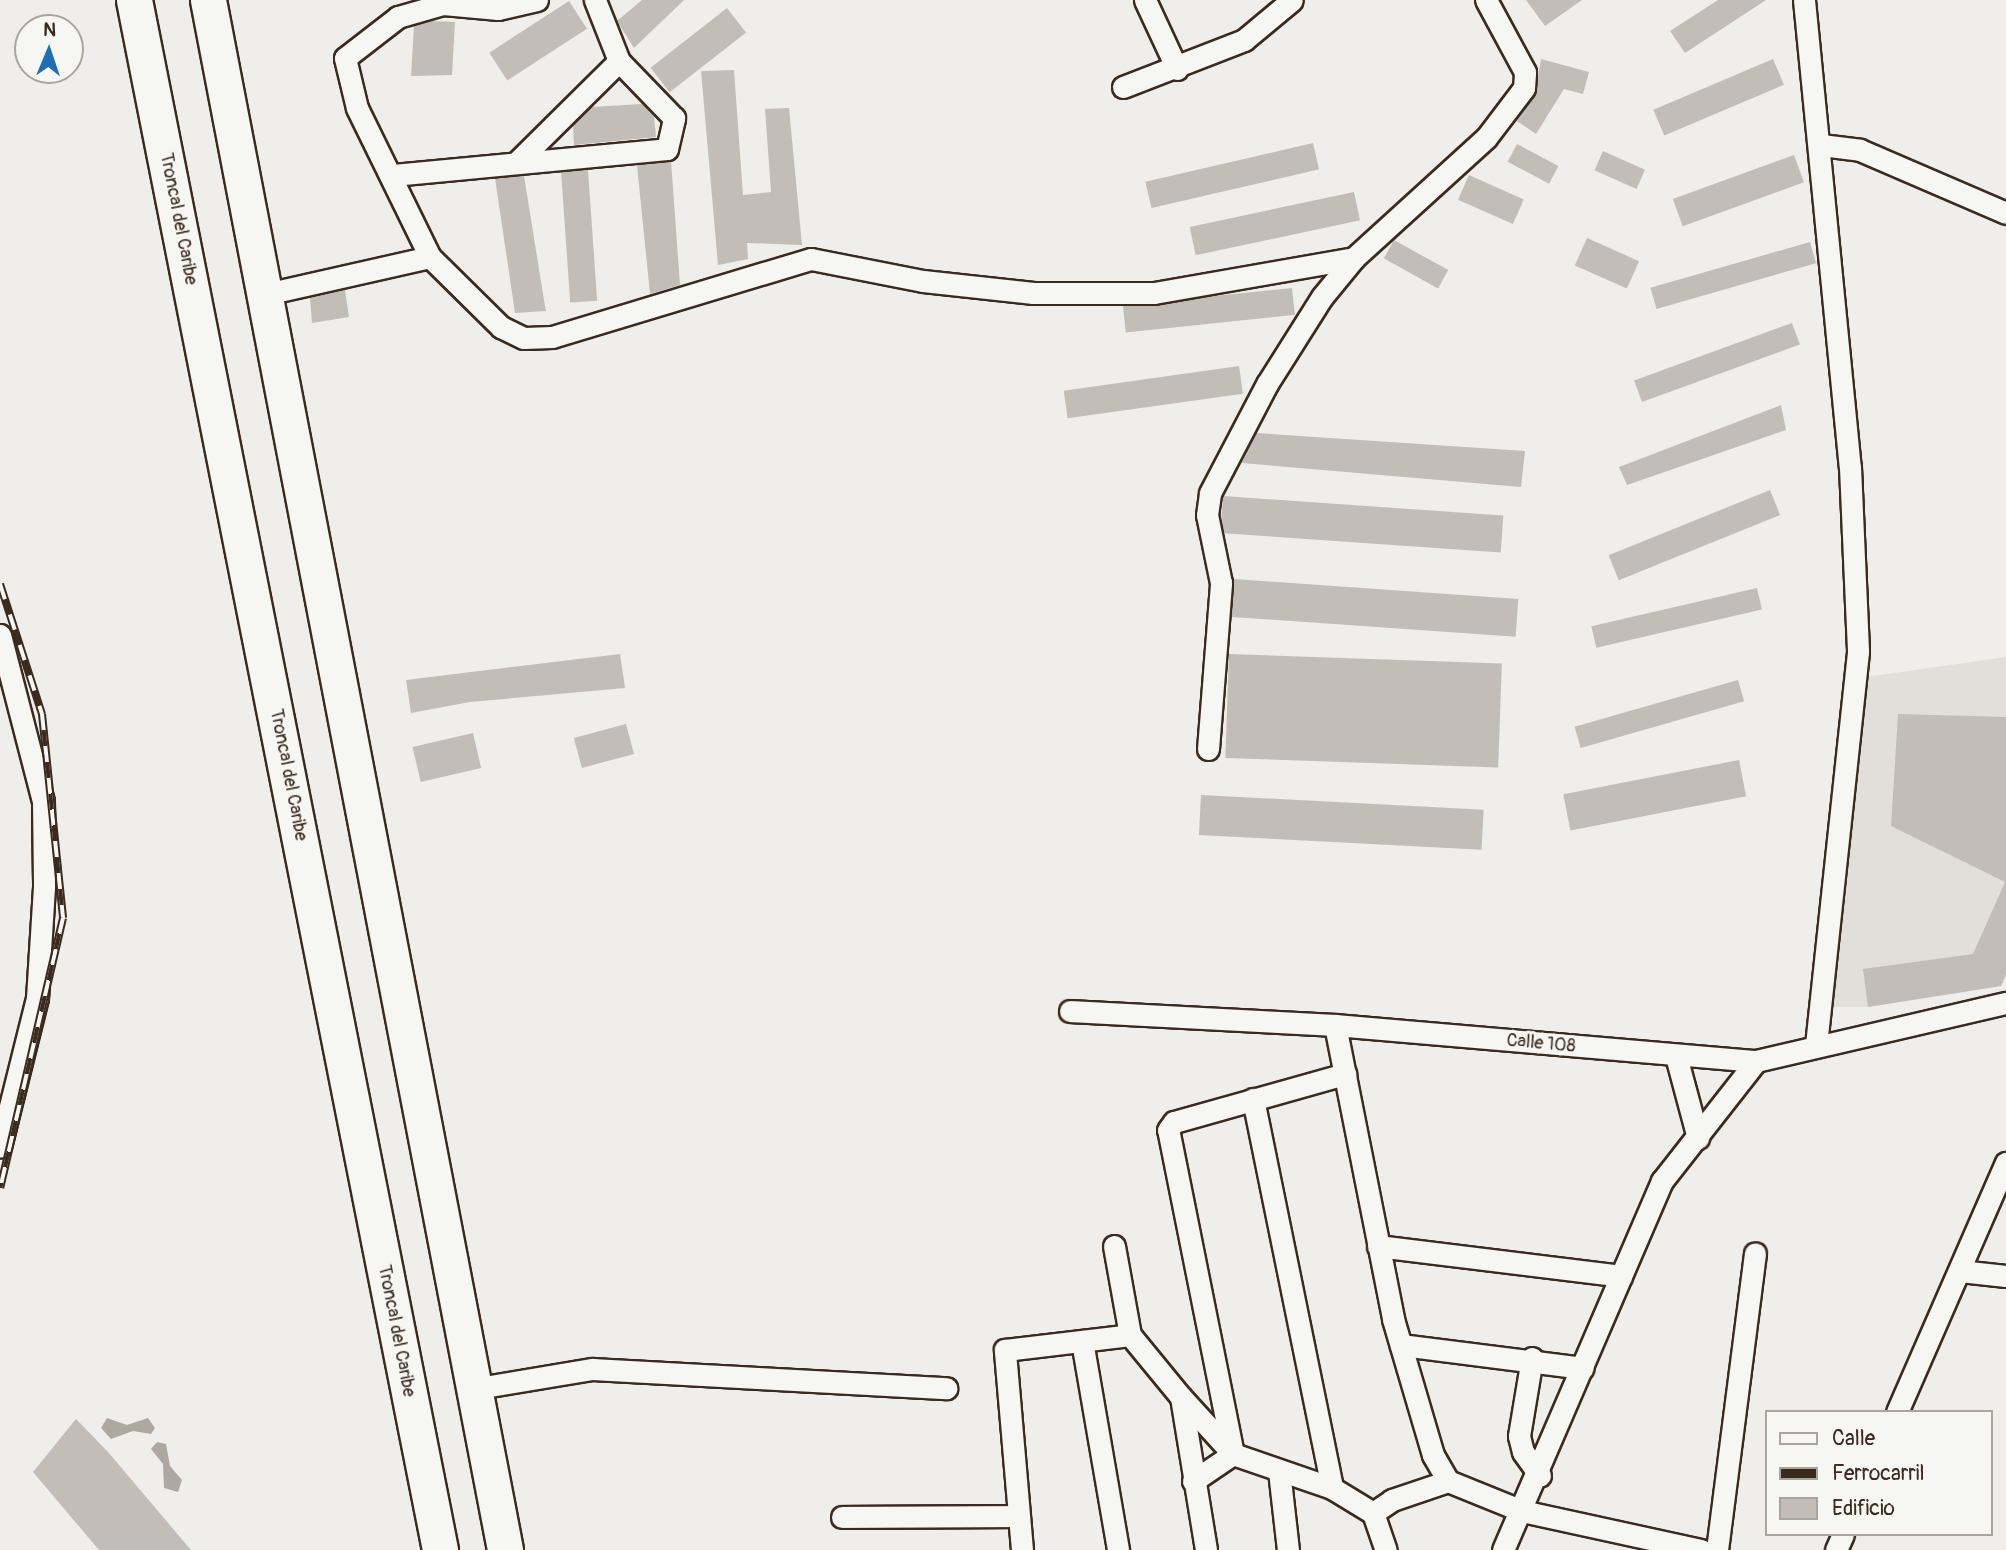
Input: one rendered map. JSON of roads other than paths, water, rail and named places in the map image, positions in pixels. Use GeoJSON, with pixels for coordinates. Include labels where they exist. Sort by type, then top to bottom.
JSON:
{"type":"FeatureCollection","features":[{"type":"Feature","properties":{"kind":"highway","name":"Troncal del Caribe"},"geometry":{"type":"LineString","coordinates":[[134,0],[440,1550]]}},
{"type":"Feature","properties":{"kind":"highway"},"geometry":{"type":"LineString","coordinates":[[208,0],[472,1389],[505,1550]]}},
{"type":"Feature","properties":{"kind":"street"},"geometry":{"type":"LineString","coordinates":[[537,0],[498,9],[442,2],[398,17],[345,58],[357,108],[393,175],[430,257],[501,327],[524,338],[577,330],[811,259],[922,281],[1033,293],[1154,293],[1354,258]]}},
{"type":"Feature","properties":{"kind":"street"},"geometry":{"type":"LineString","coordinates":[[393,175],[667,149],[673,137],[670,110],[619,61],[595,0]]}},
{"type":"Feature","properties":{"kind":"street"},"geometry":{"type":"LineString","coordinates":[[1145,0],[1177,69]]}},
{"type":"Feature","properties":{"kind":"street"},"geometry":{"type":"LineString","coordinates":[[1123,87],[1177,69],[1244,40],[1292,0]]}},
{"type":"Feature","properties":{"kind":"street"},"geometry":{"type":"LineString","coordinates":[[1208,749],[1220,583],[1207,514],[1210,493],[1279,363],[1354,258],[1440,185],[1524,88],[1525,72],[1486,0]]}},
{"type":"Feature","properties":{"kind":"street"},"geometry":{"type":"LineString","coordinates":[[1804,0],[1821,145],[1850,467],[1858,652],[1816,1043]]}},
{"type":"Feature","properties":{"kind":"street"},"geometry":{"type":"LineString","coordinates":[[516,163],[619,61]]}},
{"type":"Feature","properties":{"kind":"street"},"geometry":{"type":"LineString","coordinates":[[1821,145],[1860,150],[2006,214]]}},
{"type":"Feature","properties":{"kind":"street"},"geometry":{"type":"LineString","coordinates":[[266,294],[430,257]]}},
{"type":"Feature","properties":{"kind":"street"},"geometry":{"type":"LineString","coordinates":[[0,635],[43,801],[44,887],[37,998],[0,1146]]}},
{"type":"Feature","properties":{"kind":"street","name":"Calle 108"},"geometry":{"type":"LineString","coordinates":[[1070,1011],[1335,1025],[1756,1061],[1816,1043],[2006,1003]]}},
{"type":"Feature","properties":{"kind":"street"},"geometry":{"type":"LineString","coordinates":[[1335,1025],[1378,1246],[1401,1345],[1433,1455],[1448,1481],[1522,1511],[1701,1550]]}},
{"type":"Feature","properties":{"kind":"street"},"geometry":{"type":"LineString","coordinates":[[1676,1056],[1698,1138]]}},
{"type":"Feature","properties":{"kind":"street"},"geometry":{"type":"LineString","coordinates":[[1503,1550],[1540,1475],[1662,1181],[1756,1061]]}},
{"type":"Feature","properties":{"kind":"street"},"geometry":{"type":"LineString","coordinates":[[1233,1454],[1166,1140],[1174,1122],[1345,1074]]}},
{"type":"Feature","properties":{"kind":"street"},"geometry":{"type":"LineString","coordinates":[[1253,1099],[1332,1488]]}},
{"type":"Feature","properties":{"kind":"street"},"geometry":{"type":"LineString","coordinates":[[1898,1410],[2006,1163]]}},
{"type":"Feature","properties":{"kind":"street"},"geometry":{"type":"LineString","coordinates":[[1114,1245],[1130,1335],[1181,1397],[1233,1454],[1332,1488],[1373,1513],[1386,1550]]}},
{"type":"Feature","properties":{"kind":"street"},"geometry":{"type":"LineString","coordinates":[[1378,1246],[1621,1276]]}},
{"type":"Feature","properties":{"kind":"street"},"geometry":{"type":"LineString","coordinates":[[1717,1550],[1755,1253]]}},
{"type":"Feature","properties":{"kind":"street"},"geometry":{"type":"LineString","coordinates":[[1960,1271],[2006,1276]]}},
{"type":"Feature","properties":{"kind":"street"},"geometry":{"type":"LineString","coordinates":[[1022,1550],[1016,1516],[1005,1350],[1130,1335]]}},
{"type":"Feature","properties":{"kind":"street"},"geometry":{"type":"LineString","coordinates":[[1082,1341],[1118,1550]]}},
{"type":"Feature","properties":{"kind":"street"},"geometry":{"type":"LineString","coordinates":[[1401,1345],[1532,1358],[1583,1368]]}},
{"type":"Feature","properties":{"kind":"street"},"geometry":{"type":"LineString","coordinates":[[1532,1358],[1519,1436],[1523,1452],[1540,1475]]}},
{"type":"Feature","properties":{"kind":"street"},"geometry":{"type":"LineString","coordinates":[[472,1389],[592,1369],[946,1388]]}},
{"type":"Feature","properties":{"kind":"street"},"geometry":{"type":"LineString","coordinates":[[1181,1397],[1206,1550]]}},
{"type":"Feature","properties":{"kind":"street"},"geometry":{"type":"LineString","coordinates":[[1193,1481],[1233,1454]]}},
{"type":"Feature","properties":{"kind":"street"},"geometry":{"type":"LineString","coordinates":[[1279,1471],[1288,1550]]}},
{"type":"Feature","properties":{"kind":"street"},"geometry":{"type":"LineString","coordinates":[[1373,1513],[1392,1500],[1448,1481]]}},
{"type":"Feature","properties":{"kind":"street"},"geometry":{"type":"LineString","coordinates":[[842,1517],[1016,1516]]}},
{"type":"Feature","properties":{"kind":"railway"},"geometry":{"type":"LineString","coordinates":[[0,584],[42,714],[63,918],[0,1188]]}}]}
